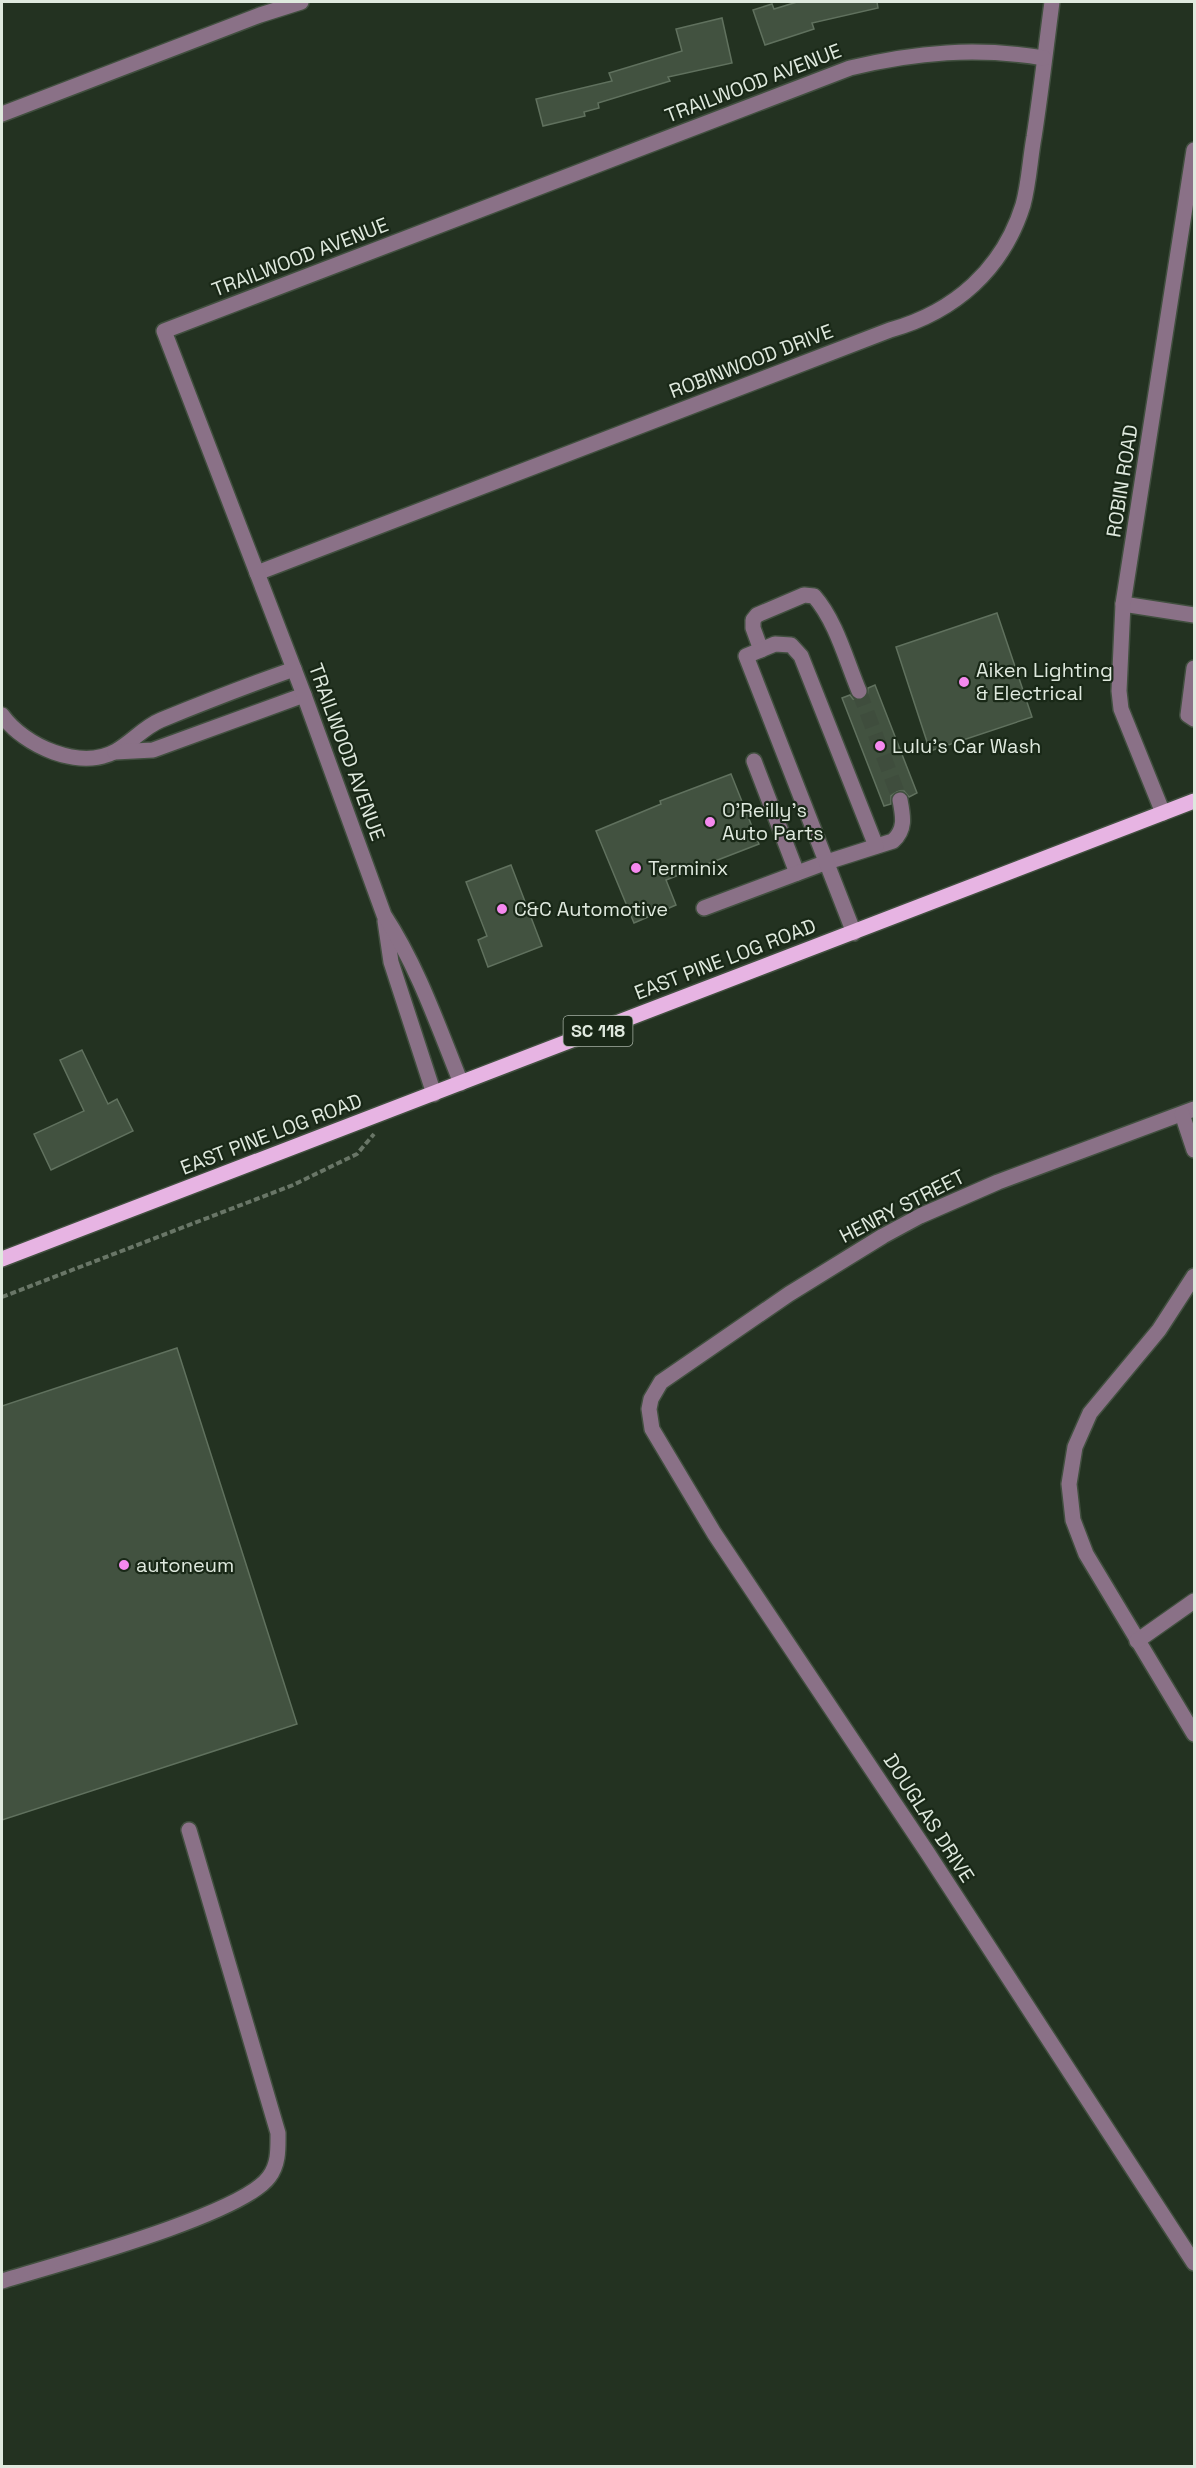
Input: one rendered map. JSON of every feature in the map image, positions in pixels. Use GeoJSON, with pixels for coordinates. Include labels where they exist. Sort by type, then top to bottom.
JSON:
{"type":"FeatureCollection","features":[{"type":"Feature","properties":{"kind":"main road","name":"EAST PINE LOG ROAD"},"geometry":{"type":"LineString","coordinates":[[2,1259],[1194,801]]}},
{"type":"Feature","properties":{"kind":"street"},"geometry":{"type":"LineString","coordinates":[[2,114],[260,15],[301,2]]}},
{"type":"Feature","properties":{"kind":"street","name":"ROBINWOOD DRIVE"},"geometry":{"type":"LineString","coordinates":[[257,573],[890,330],[910,325],[947,307],[979,281],[1004,248],[1023,202],[1052,2]]}},
{"type":"Feature","properties":{"kind":"street","name":"TRAILWOOD AVENUE"},"geometry":{"type":"LineString","coordinates":[[434,1094],[391,962],[384,915],[304,695],[164,331],[850,68],[889,58],[951,51],[1013,53],[1044,58]]}},
{"type":"Feature","properties":{"kind":"street","name":"ROBIN ROAD"},"geometry":{"type":"LineString","coordinates":[[1163,813],[1121,710],[1119,691],[1123,604],[1194,150]]}},
{"type":"Feature","properties":{"kind":"street"},"geometry":{"type":"LineString","coordinates":[[761,650],[753,628],[753,620],[757,615],[804,595],[814,596],[822,605],[832,626],[859,692]]}},
{"type":"Feature","properties":{"kind":"street"},"geometry":{"type":"LineString","coordinates":[[1123,604],[1194,615]]}},
{"type":"Feature","properties":{"kind":"street"},"geometry":{"type":"LineString","coordinates":[[854,933],[746,656],[775,644],[791,645],[801,656],[876,846]]}},
{"type":"Feature","properties":{"kind":"street"},"geometry":{"type":"LineString","coordinates":[[1194,668],[1188,715],[1194,719]]}},
{"type":"Feature","properties":{"kind":"street"},"geometry":{"type":"LineString","coordinates":[[115,752],[150,724],[294,669]]}},
{"type":"Feature","properties":{"kind":"street"},"geometry":{"type":"LineString","coordinates":[[2,716],[26,739],[53,752],[84,757],[115,752],[153,750],[304,695]]}},
{"type":"Feature","properties":{"kind":"street"},"geometry":{"type":"LineString","coordinates":[[754,761],[797,873]]}},
{"type":"Feature","properties":{"kind":"street"},"geometry":{"type":"LineString","coordinates":[[704,908],[827,862],[893,841],[901,834],[903,819],[900,800]]}},
{"type":"Feature","properties":{"kind":"street","name":"TRAILWOOD AVENUE"},"geometry":{"type":"LineString","coordinates":[[384,915],[402,942],[461,1083]]}},
{"type":"Feature","properties":{"kind":"street"},"geometry":{"type":"LineString","coordinates":[[1188,1112],[1194,1149]]}},
{"type":"Feature","properties":{"kind":"street","name":"HENRY STREET"},"geometry":{"type":"LineString","coordinates":[[655,1390],[670,1376],[789,1294],[882,1236],[920,1216],[998,1182],[1188,1112]]}},
{"type":"Feature","properties":{"kind":"street"},"geometry":{"type":"LineString","coordinates":[[1194,1276],[1159,1329],[1090,1413],[1078,1438],[1071,1465],[1070,1502],[1078,1538],[1194,1734]]}},
{"type":"Feature","properties":{"kind":"street","name":"DOUGLAS DRIVE"},"geometry":{"type":"LineString","coordinates":[[655,1390],[649,1409],[652,1429],[714,1533],[902,1815],[1194,2263]]}},
{"type":"Feature","properties":{"kind":"street"},"geometry":{"type":"LineString","coordinates":[[1137,1641],[1194,1601]]}},
{"type":"Feature","properties":{"kind":"street"},"geometry":{"type":"LineString","coordinates":[[2,2281],[173,2228],[250,2194],[269,2177],[274,2166],[278,2155],[278,2133],[189,1830]]}},
{"type":"Feature","properties":{"kind":"path"},"geometry":{"type":"LineString","coordinates":[[2,1297],[293,1185],[357,1154],[377,1131]]}},
{"type":"Feature","properties":{"kind":"building"},"geometry":{"type":"Polygon","coordinates":[[[797,2],[877,2],[878,8],[812,23],[814,29],[765,45],[753,10],[772,4],[774,9],[797,2]]]}},
{"type":"Feature","properties":{"kind":"building"},"geometry":{"type":"Polygon","coordinates":[[[722,18],[732,63],[668,77],[670,81],[598,103],[599,108],[584,112],[585,116],[543,126],[536,99],[612,81],[609,73],[682,51],[676,29],[722,18]]]}},
{"type":"Feature","properties":{"kind":"building","name":"Aiken Lighting & Electrical"},"geometry":{"type":"Polygon","coordinates":[[[997,613],[1032,717],[930,751],[896,647],[997,613]]]}},
{"type":"Feature","properties":{"kind":"building","name":"Lulu's Car Wash"},"geometry":{"type":"Polygon","coordinates":[[[875,685],[917,793],[909,797],[904,791],[898,791],[891,796],[891,804],[884,806],[842,698],[850,695],[853,699],[862,700],[867,697],[868,688],[875,685]]]}},
{"type":"Feature","properties":{"kind":"building"},"geometry":{"type":"Polygon","coordinates":[[[731,774],[759,844],[666,880],[676,905],[634,923],[596,831],[661,804],[660,801],[731,774]]]}},
{"type":"Feature","properties":{"kind":"building","name":"C&C Automotive"},"geometry":{"type":"Polygon","coordinates":[[[511,865],[542,946],[488,967],[478,940],[487,936],[466,882],[511,865]]]}},
{"type":"Feature","properties":{"kind":"building"},"geometry":{"type":"Polygon","coordinates":[[[82,1050],[108,1104],[117,1099],[133,1131],[51,1170],[34,1134],[84,1111],[60,1060],[82,1050]]]}},
{"type":"Feature","properties":{"kind":"building","name":"autoneum"},"geometry":{"type":"Polygon","coordinates":[[[177,1348],[297,1724],[2,1820],[2,1406],[177,1348]]]}},
{"type":"Feature","properties":{"kind":"tunnel"},"geometry":{"type":"LineString","coordinates":[[859,691],[900,800]]}},
{"type":"Feature","properties":{"kind":"place","name":"Aiken Lighting & Electrical"},"geometry":{"type":"Point","coordinates":[964,682]}},
{"type":"Feature","properties":{"kind":"place","name":"Lulu's Car Wash"},"geometry":{"type":"Point","coordinates":[880,746]}},
{"type":"Feature","properties":{"kind":"place","name":"O'Reilly's Auto Parts"},"geometry":{"type":"Point","coordinates":[710,822]}},
{"type":"Feature","properties":{"kind":"place","name":"Terminix"},"geometry":{"type":"Point","coordinates":[636,868]}},
{"type":"Feature","properties":{"kind":"place","name":"C&C Automotive"},"geometry":{"type":"Point","coordinates":[502,909]}},
{"type":"Feature","properties":{"kind":"place","name":"autoneum"},"geometry":{"type":"Point","coordinates":[124,1565]}}]}
